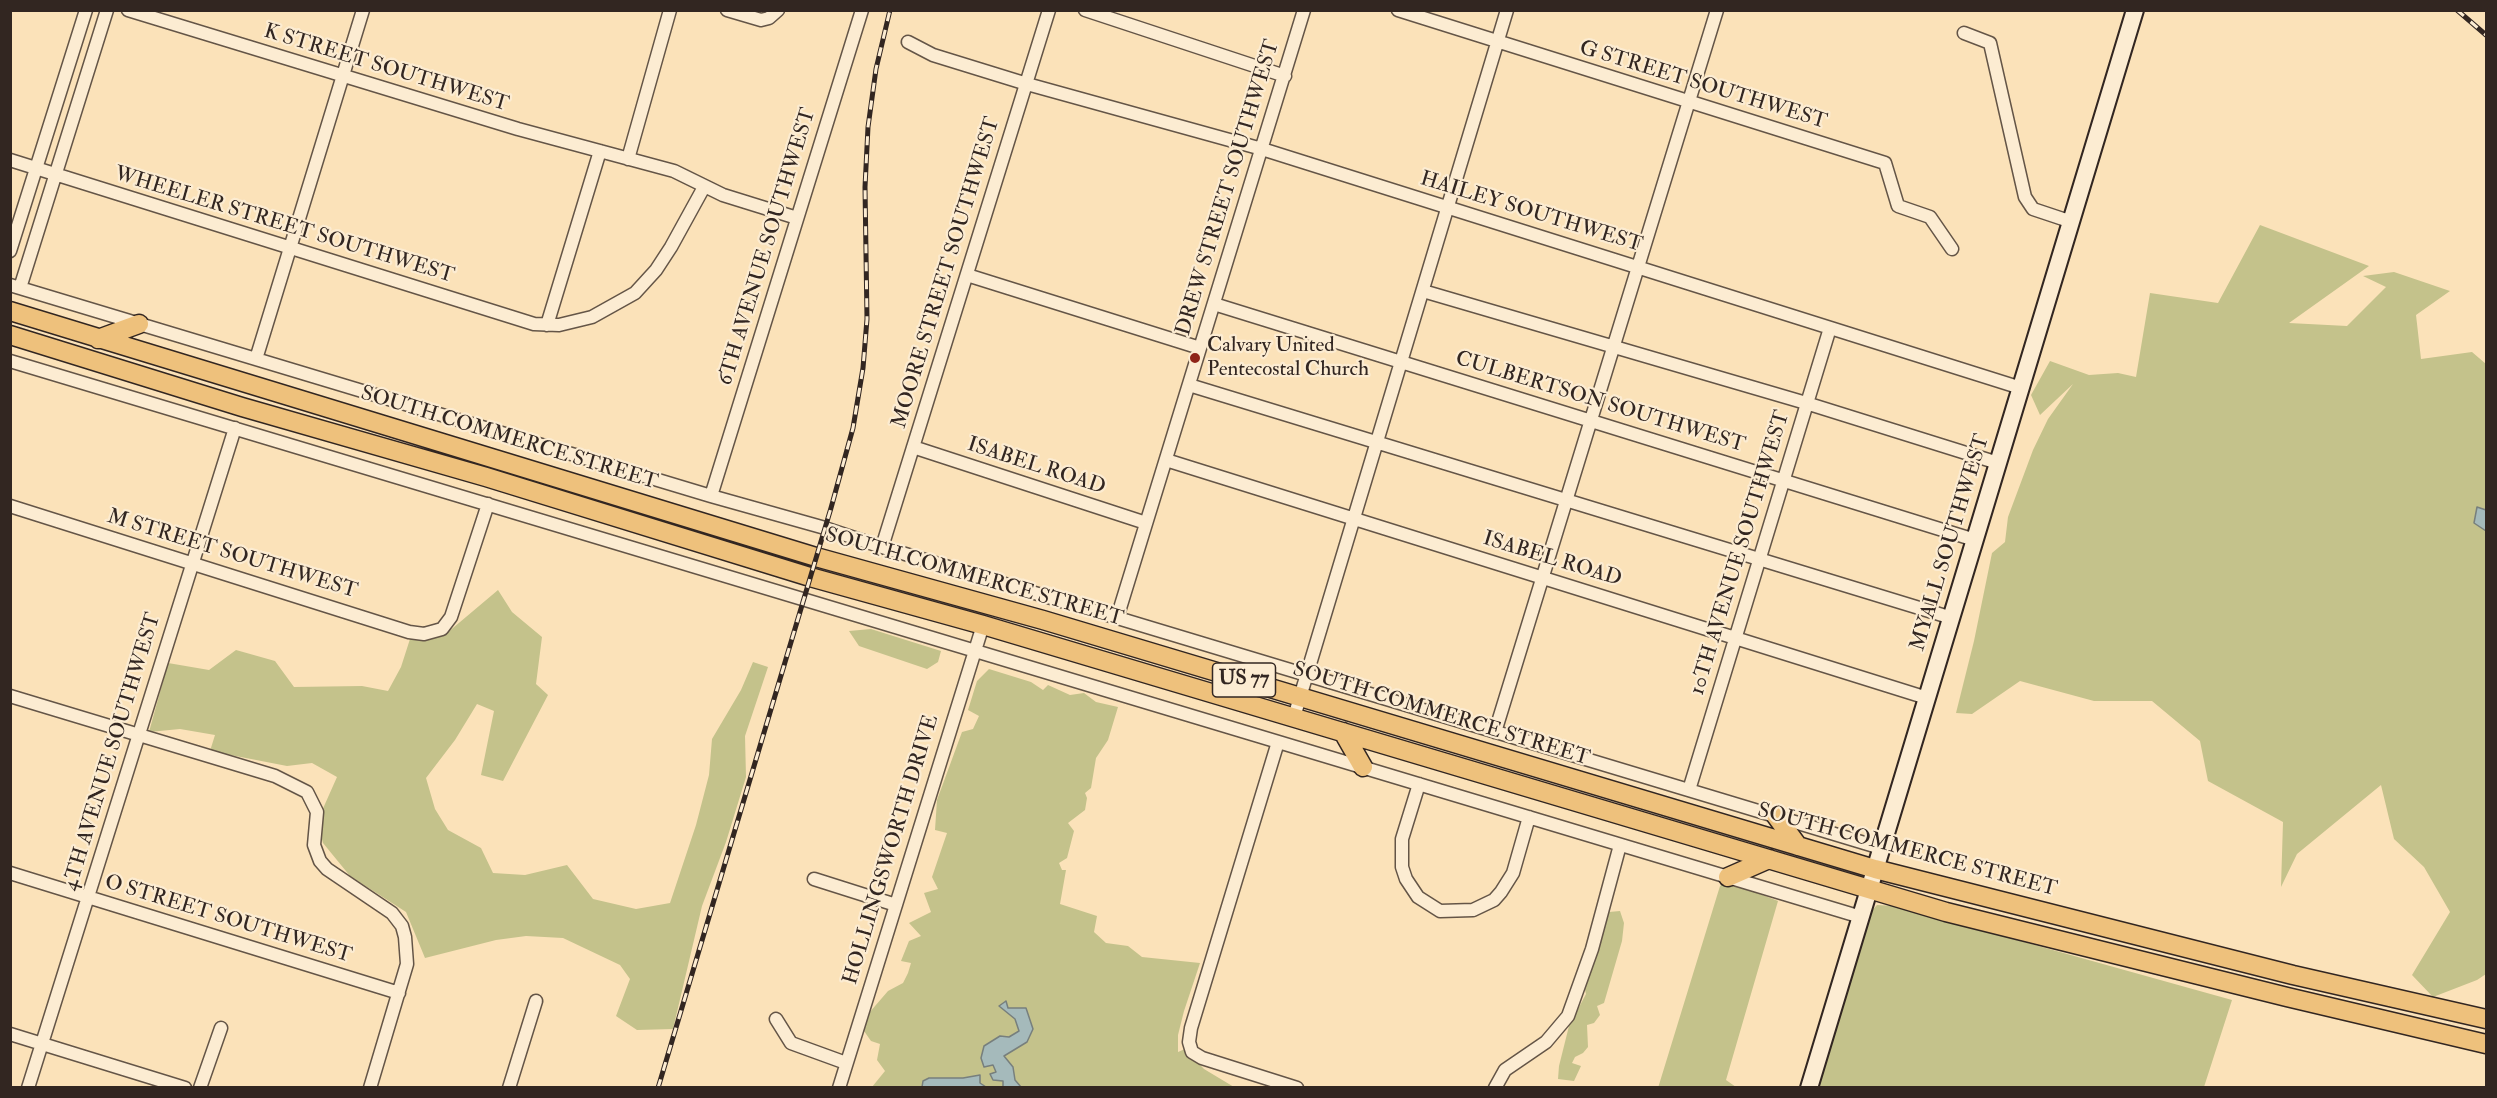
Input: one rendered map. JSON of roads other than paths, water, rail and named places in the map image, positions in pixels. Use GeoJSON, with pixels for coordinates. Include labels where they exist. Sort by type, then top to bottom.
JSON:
{"type":"FeatureCollection","features":[{"type":"Feature","properties":{"kind":"main road","name":"SOUTH COMMERCE STREET"},"geometry":{"type":"LineString","coordinates":[[10,311],[816,557],[1043,620],[1875,869],[2283,973],[2487,1019]]}},
{"type":"Feature","properties":{"kind":"main road"},"geometry":{"type":"LineString","coordinates":[[98,339],[139,324]]}},
{"type":"Feature","properties":{"kind":"main road","name":"SOUTH COMMERCE STREET"},"geometry":{"type":"LineString","coordinates":[[10,335],[242,407],[486,477],[810,577],[983,625],[1946,912],[2191,974],[2487,1044]]}},
{"type":"Feature","properties":{"kind":"main road"},"geometry":{"type":"LineString","coordinates":[[983,625],[989,620],[1006,620],[1025,624],[1043,620]]}},
{"type":"Feature","properties":{"kind":"main road"},"geometry":{"type":"LineString","coordinates":[[1343,732],[1363,767]]}},
{"type":"Feature","properties":{"kind":"main road"},"geometry":{"type":"LineString","coordinates":[[1776,816],[1798,846]]}},
{"type":"Feature","properties":{"kind":"main road"},"geometry":{"type":"LineString","coordinates":[[1728,877],[1769,859]]}},
{"type":"Feature","properties":{"kind":"street"},"geometry":{"type":"LineString","coordinates":[[10,251],[86,10]]}},
{"type":"Feature","properties":{"kind":"street"},"geometry":{"type":"LineString","coordinates":[[106,10],[55,174],[15,286],[711,496],[825,528],[1881,848]]}},
{"type":"Feature","properties":{"kind":"street","name":"K STREET SOUTHWEST"},"geometry":{"type":"LineString","coordinates":[[128,10],[343,76],[628,159]]}},
{"type":"Feature","properties":{"kind":"street"},"geometry":{"type":"LineString","coordinates":[[256,359],[363,10]]}},
{"type":"Feature","properties":{"kind":"street"},"geometry":{"type":"LineString","coordinates":[[670,10],[628,159],[674,171],[704,187],[748,204],[797,218]]}},
{"type":"Feature","properties":{"kind":"street"},"geometry":{"type":"LineString","coordinates":[[727,10],[761,20],[769,18],[778,10]]}},
{"type":"Feature","properties":{"kind":"street","name":"6TH AVENUE SOUTHWEST"},"geometry":{"type":"LineString","coordinates":[[711,496],[862,10]]}},
{"type":"Feature","properties":{"kind":"street","name":"MOORE STREET SOUTHWEST"},"geometry":{"type":"LineString","coordinates":[[882,547],[1049,10]]}},
{"type":"Feature","properties":{"kind":"street"},"geometry":{"type":"LineString","coordinates":[[1085,10],[1285,76]]}},
{"type":"Feature","properties":{"kind":"street","name":"DREW STREET SOUTHWEST"},"geometry":{"type":"LineString","coordinates":[[1117,618],[1304,10]]}},
{"type":"Feature","properties":{"kind":"street","name":"G STREET SOUTHWEST"},"geometry":{"type":"LineString","coordinates":[[1398,10],[1885,163],[1898,206],[1930,217],[1952,249]]}},
{"type":"Feature","properties":{"kind":"street"},"geometry":{"type":"LineString","coordinates":[[1294,717],[1507,10]]}},
{"type":"Feature","properties":{"kind":"street"},"geometry":{"type":"LineString","coordinates":[[1496,732],[1636,267],[1717,10]]}},
{"type":"Feature","properties":{"kind":"street","name":"MYALL SOUTHWEST"},"geometry":{"type":"LineString","coordinates":[[1809,1088],[2135,10]]}},
{"type":"Feature","properties":{"kind":"street"},"geometry":{"type":"LineString","coordinates":[[1964,33],[1990,43],[2025,197],[2033,209],[2072,222]]}},
{"type":"Feature","properties":{"kind":"street","name":"HAILEY SOUTHWEST"},"geometry":{"type":"LineString","coordinates":[[908,42],[933,55],[1027,84],[1262,149],[2021,388]]}},
{"type":"Feature","properties":{"kind":"street"},"geometry":{"type":"LineString","coordinates":[[547,325],[600,151]]}},
{"type":"Feature","properties":{"kind":"street","name":"WHEELER STREET SOUTHWEST"},"geometry":{"type":"LineString","coordinates":[[10,160],[534,324],[547,325],[559,325],[592,317],[634,293],[656,270],[671,248],[704,187]]}},
{"type":"Feature","properties":{"kind":"street"},"geometry":{"type":"LineString","coordinates":[[967,275],[1200,348]]}},
{"type":"Feature","properties":{"kind":"street"},"geometry":{"type":"LineString","coordinates":[[1423,291],[1806,404],[1998,464]]}},
{"type":"Feature","properties":{"kind":"street","name":"CULBERTSON SOUTHWEST"},"geometry":{"type":"LineString","coordinates":[[1214,304],[1975,540]]}},
{"type":"Feature","properties":{"kind":"street","name":"10TH AVENUE SOUTHWEST"},"geometry":{"type":"LineString","coordinates":[[1689,790],[1830,328]]}},
{"type":"Feature","properties":{"kind":"street"},"geometry":{"type":"LineString","coordinates":[[10,361],[1861,917]]}},
{"type":"Feature","properties":{"kind":"street"},"geometry":{"type":"LineString","coordinates":[[1189,385],[1952,618]]}},
{"type":"Feature","properties":{"kind":"street","name":"4TH AVENUE SOUTHWEST"},"geometry":{"type":"LineString","coordinates":[[28,1088],[235,428]]}},
{"type":"Feature","properties":{"kind":"street","name":"ISABEL ROAD"},"geometry":{"type":"LineString","coordinates":[[913,447],[1146,523]]}},
{"type":"Feature","properties":{"kind":"street","name":"ISABEL ROAD"},"geometry":{"type":"LineString","coordinates":[[1166,460],[1927,698]]}},
{"type":"Feature","properties":{"kind":"street","name":"M STREET SOUTHWEST"},"geometry":{"type":"LineString","coordinates":[[10,506],[410,632],[424,634],[442,629],[454,609],[488,504]]}},
{"type":"Feature","properties":{"kind":"street","name":"HOLLINGSWORTH DRIVE"},"geometry":{"type":"LineString","coordinates":[[839,1088],[983,625]]}},
{"type":"Feature","properties":{"kind":"street"},"geometry":{"type":"LineString","coordinates":[[10,696],[275,776],[307,792],[317,812],[314,845],[320,861],[327,869],[392,913],[404,933],[408,950],[407,964],[370,1088]]}},
{"type":"Feature","properties":{"kind":"street"},"geometry":{"type":"LineString","coordinates":[[1278,742],[1191,1028],[1189,1042],[1192,1052],[1202,1058],[1298,1088]]}},
{"type":"Feature","properties":{"kind":"street"},"geometry":{"type":"LineString","coordinates":[[1419,784],[1402,839],[1402,867],[1406,879],[1418,897],[1440,911],[1473,910],[1494,900],[1502,892],[1513,873],[1529,817]]}},
{"type":"Feature","properties":{"kind":"street"},"geometry":{"type":"LineString","coordinates":[[1495,1088],[1506,1070],[1546,1042],[1562,1025],[1582,978],[1620,844]]}},
{"type":"Feature","properties":{"kind":"street","name":"O STREET SOUTHWEST"},"geometry":{"type":"LineString","coordinates":[[10,873],[399,993]]}},
{"type":"Feature","properties":{"kind":"street"},"geometry":{"type":"LineString","coordinates":[[814,879],[896,905]]}},
{"type":"Feature","properties":{"kind":"street"},"geometry":{"type":"LineString","coordinates":[[509,1088],[536,1001]]}},
{"type":"Feature","properties":{"kind":"street"},"geometry":{"type":"LineString","coordinates":[[776,1019],[791,1043],[846,1063]]}},
{"type":"Feature","properties":{"kind":"street"},"geometry":{"type":"LineString","coordinates":[[200,1088],[221,1028]]}},
{"type":"Feature","properties":{"kind":"street"},"geometry":{"type":"LineString","coordinates":[[10,1034],[185,1088]]}},
{"type":"Feature","properties":{"kind":"railway"},"geometry":{"type":"LineString","coordinates":[[658,1088],[853,428],[863,368],[867,319],[865,187],[868,127],[876,69],[890,10]]}},
{"type":"Feature","properties":{"kind":"railway"},"geometry":{"type":"LineString","coordinates":[[2457,10],[2486,35]]}},
{"type":"Feature","properties":{"kind":"place","name":"Calvary United Pentecostal Church"},"geometry":{"type":"Point","coordinates":[1195,358]}}]}
